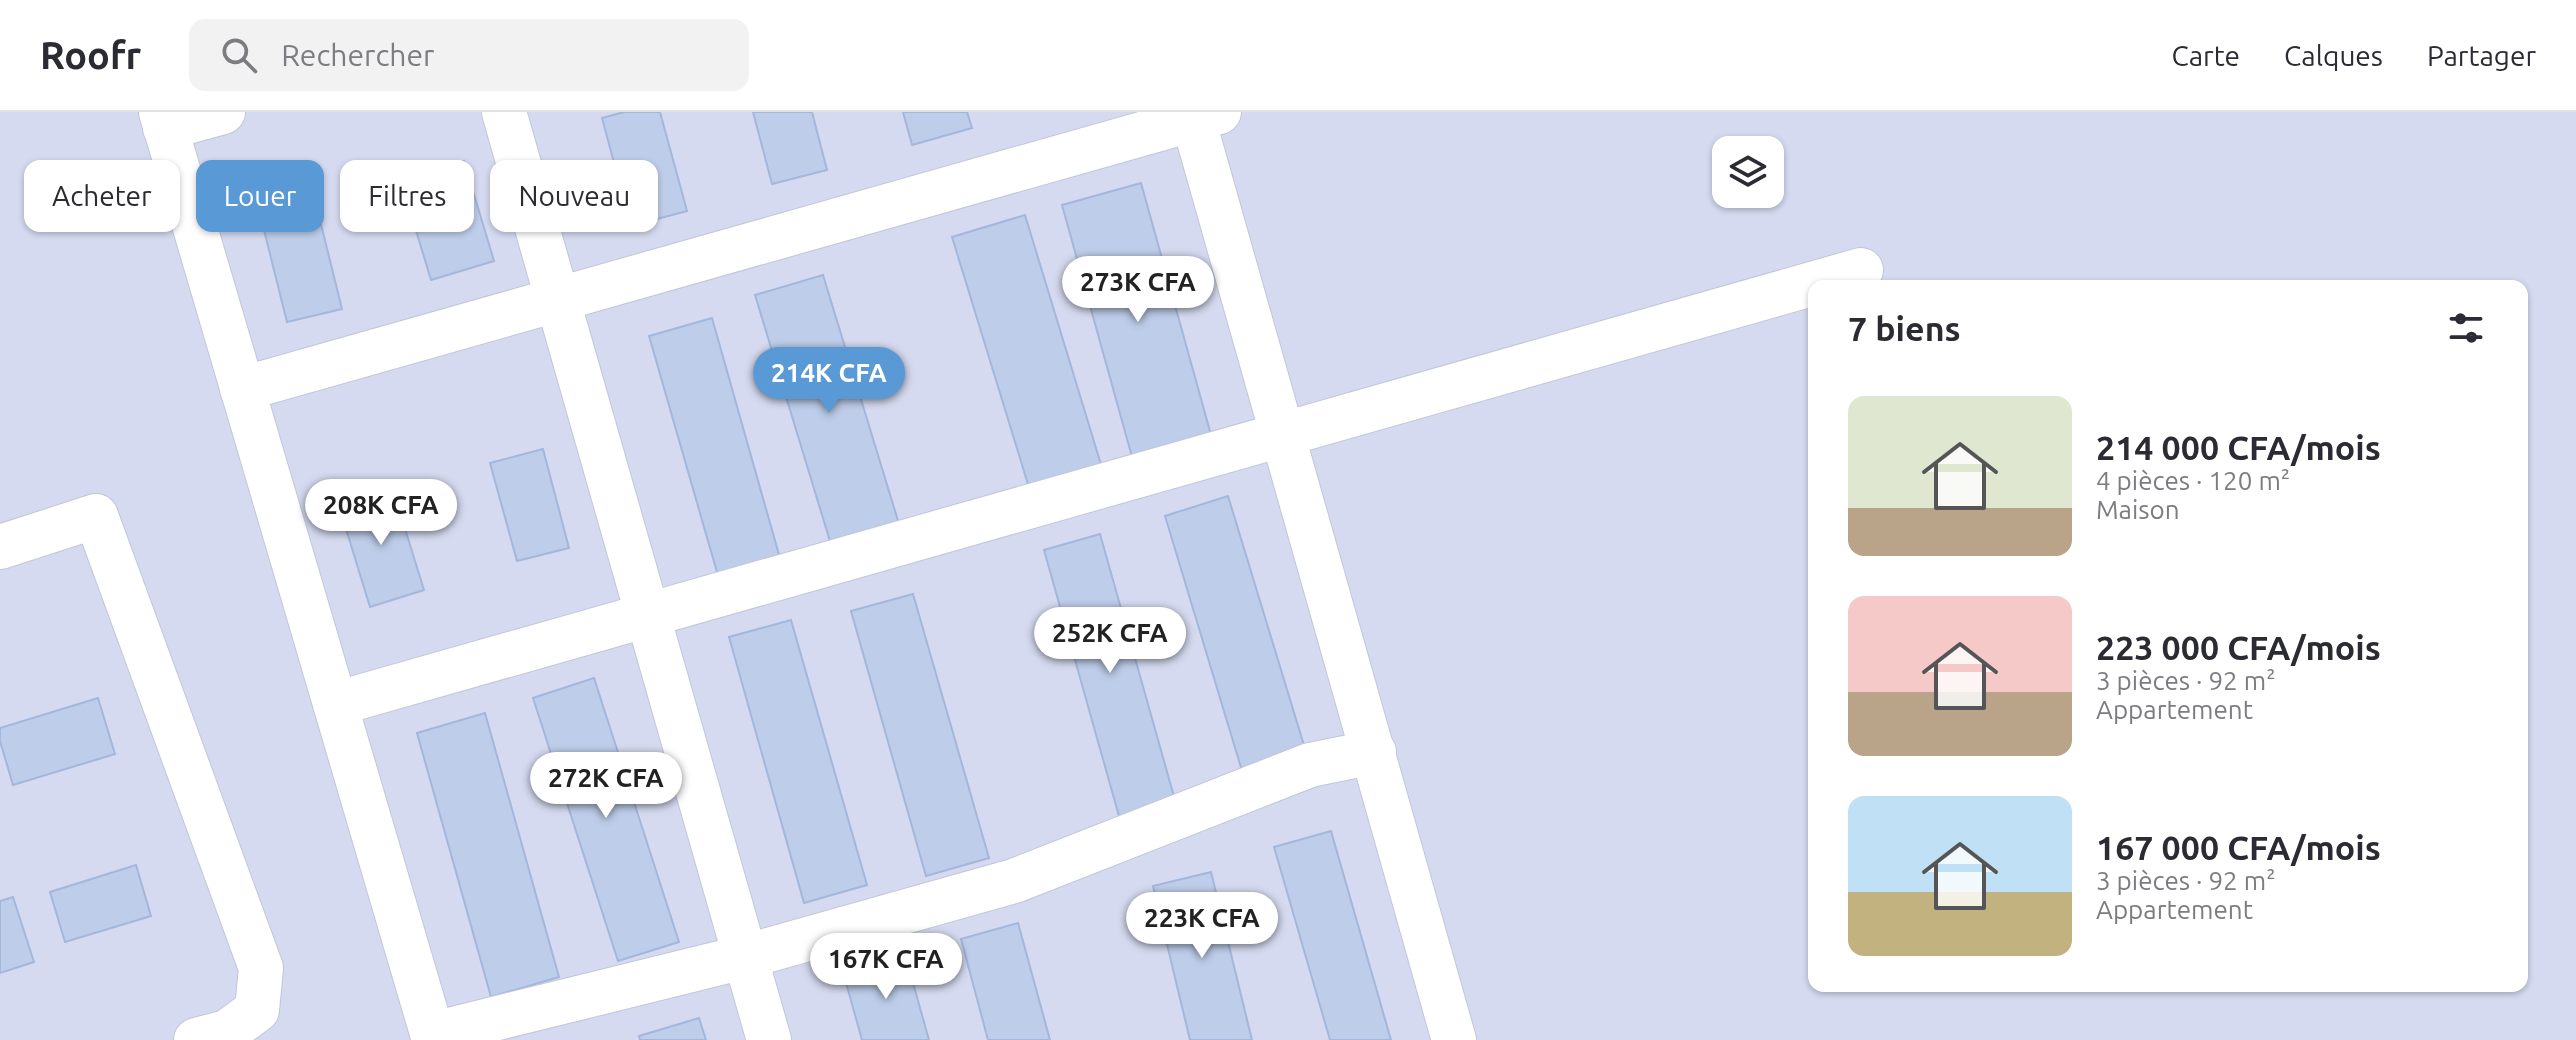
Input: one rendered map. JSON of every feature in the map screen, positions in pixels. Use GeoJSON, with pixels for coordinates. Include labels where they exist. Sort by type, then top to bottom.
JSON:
{"type":"FeatureCollection","features":[{"type":"Feature","properties":{"kind":"lane"},"geometry":{"type":"LineString","coordinates":[[223,112],[163,120],[434,1037],[744,957],[1014,881],[1310,765],[1374,752]]}},
{"type":"Feature","properties":{"kind":"lane"},"geometry":{"type":"LineString","coordinates":[[504,112],[769,1040]]}},
{"type":"Feature","properties":{"kind":"lane"},"geometry":{"type":"LineString","coordinates":[[242,389],[1201,114],[1283,434],[1454,1040]]}},
{"type":"Feature","properties":{"kind":"lane"},"geometry":{"type":"LineString","coordinates":[[1826,280],[1861,270]]}},
{"type":"Feature","properties":{"kind":"lane"},"geometry":{"type":"LineString","coordinates":[[335,704],[1808,285]]}},
{"type":"Feature","properties":{"kind":"lane"},"geometry":{"type":"LineString","coordinates":[[0,547],[96,516],[261,968],[257,1010],[227,1032],[196,1040]]}},
{"type":"Feature","properties":{"kind":"shaded area"},"geometry":{"type":"Polygon","coordinates":[[[0,112],[2576,112],[2576,1040],[0,1040],[0,112]]]}},
{"type":"Feature","properties":{"kind":"building"},"geometry":{"type":"Polygon","coordinates":[[[624,112],[660,112],[687,211],[658,219],[658,160],[613,160],[602,118],[624,112]]]}},
{"type":"Feature","properties":{"kind":"building"},"geometry":{"type":"Polygon","coordinates":[[[753,112],[812,112],[827,170],[772,184],[753,112]]]}},
{"type":"Feature","properties":{"kind":"building"},"geometry":{"type":"Polygon","coordinates":[[[903,112],[967,112],[972,128],[912,145],[903,112]]]}},
{"type":"Feature","properties":{"kind":"building"},"geometry":{"type":"Polygon","coordinates":[[[1141,183],[1213,442],[1134,464],[1062,205],[1141,183]]]}},
{"type":"Feature","properties":{"kind":"building"},"geometry":{"type":"Polygon","coordinates":[[[474,194],[494,261],[431,280],[416,232],[474,232],[474,194]]]}},
{"type":"Feature","properties":{"kind":"building"},"geometry":{"type":"Polygon","coordinates":[[[1025,215],[1103,471],[1031,494],[952,237],[1025,215]]]}},
{"type":"Feature","properties":{"kind":"building"},"geometry":{"type":"Polygon","coordinates":[[[264,232],[323,232],[342,309],[287,322],[264,232]]]}},
{"type":"Feature","properties":{"kind":"building"},"geometry":{"type":"Polygon","coordinates":[[[823,275],[903,537],[833,551],[755,295],[823,275]]]}},
{"type":"Feature","properties":{"kind":"building"},"geometry":{"type":"Polygon","coordinates":[[[712,318],[787,583],[723,593],[649,336],[712,318]]]}},
{"type":"Feature","properties":{"kind":"building"},"geometry":{"type":"Polygon","coordinates":[[[543,449],[569,548],[517,561],[490,463],[543,449]]]}},
{"type":"Feature","properties":{"kind":"building"},"geometry":{"type":"Polygon","coordinates":[[[392,487],[424,590],[370,607],[338,503],[392,487]]]}},
{"type":"Feature","properties":{"kind":"building"},"geometry":{"type":"Polygon","coordinates":[[[1228,496],[1310,765],[1246,784],[1165,516],[1228,496]]]}},
{"type":"Feature","properties":{"kind":"building"},"geometry":{"type":"Polygon","coordinates":[[[1100,534],[1175,800],[1119,816],[1044,550],[1100,534]]]}},
{"type":"Feature","properties":{"kind":"building"},"geometry":{"type":"Polygon","coordinates":[[[913,594],[989,858],[926,876],[851,611],[913,594]]]}},
{"type":"Feature","properties":{"kind":"building"},"geometry":{"type":"Polygon","coordinates":[[[791,620],[867,885],[804,903],[729,637],[791,620]]]}},
{"type":"Feature","properties":{"kind":"building"},"geometry":{"type":"Polygon","coordinates":[[[594,678],[679,942],[618,961],[533,698],[594,678]]]}},
{"type":"Feature","properties":{"kind":"building"},"geometry":{"type":"Polygon","coordinates":[[[98,698],[115,754],[13,785],[0,741],[0,728],[98,698]]]}},
{"type":"Feature","properties":{"kind":"building"},"geometry":{"type":"Polygon","coordinates":[[[485,713],[559,977],[491,997],[417,733],[485,713]]]}},
{"type":"Feature","properties":{"kind":"building"},"geometry":{"type":"Polygon","coordinates":[[[1331,831],[1391,1040],[1330,1040],[1274,847],[1331,831]]]}},
{"type":"Feature","properties":{"kind":"building"},"geometry":{"type":"Polygon","coordinates":[[[136,865],[151,916],[65,942],[50,892],[136,865]]]}},
{"type":"Feature","properties":{"kind":"building"},"geometry":{"type":"Polygon","coordinates":[[[1211,872],[1252,1040],[1190,1040],[1153,886],[1211,872]]]}},
{"type":"Feature","properties":{"kind":"building"},"geometry":{"type":"Polygon","coordinates":[[[13,897],[34,962],[0,973],[0,901],[13,897]]]}},
{"type":"Feature","properties":{"kind":"building"},"geometry":{"type":"Polygon","coordinates":[[[1018,923],[1050,1040],[988,1040],[961,939],[1018,923]]]}},
{"type":"Feature","properties":{"kind":"building"},"geometry":{"type":"Polygon","coordinates":[[[905,954],[929,1040],[862,1040],[843,972],[905,954]]]}},
{"type":"Feature","properties":{"kind":"building"},"geometry":{"type":"Polygon","coordinates":[[[699,1018],[706,1040],[640,1040],[639,1036],[699,1018]]]}}]}
